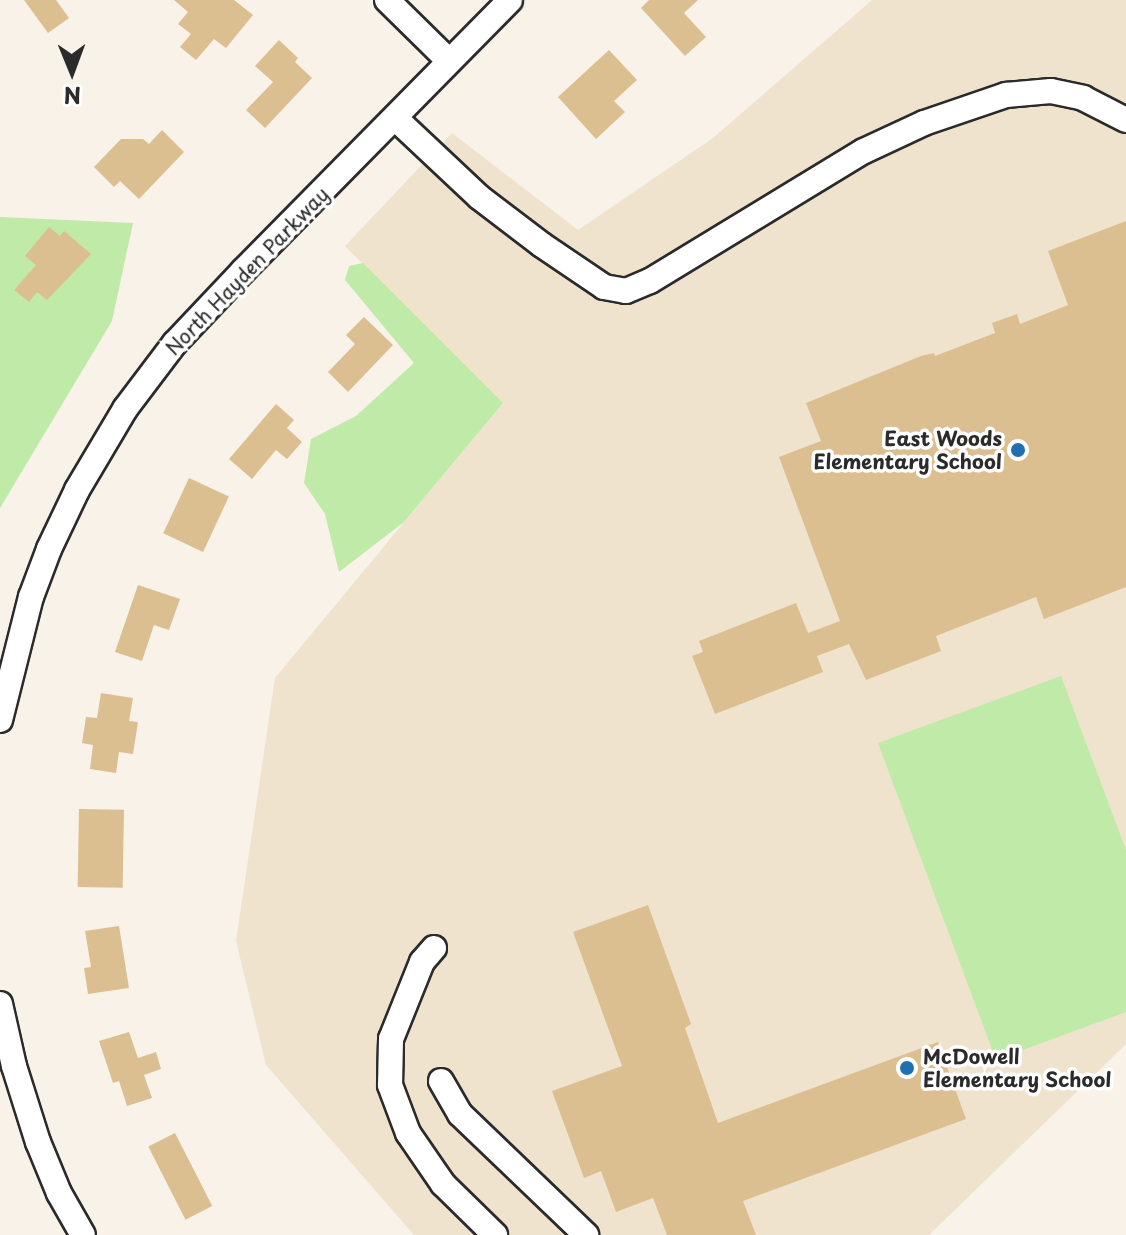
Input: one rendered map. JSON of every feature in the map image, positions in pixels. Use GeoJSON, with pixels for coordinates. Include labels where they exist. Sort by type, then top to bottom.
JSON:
{"type":"FeatureCollection","features":[{"type":"Feature","properties":{"kind":"street"},"geometry":{"type":"LineString","coordinates":[[387,0],[449,61]]}},
{"type":"Feature","properties":{"kind":"street","name":"North Hayden Parkway"},"geometry":{"type":"LineString","coordinates":[[0,720],[31,597],[49,549],[77,490],[125,409],[175,343],[510,0]]}},
{"type":"Feature","properties":{"kind":"street"},"geometry":{"type":"LineString","coordinates":[[395,118],[479,197],[542,245],[604,287],[626,291],[650,281],[864,151],[924,123],[1006,95],[1051,91],[1083,98],[1126,120]]}},
{"type":"Feature","properties":{"kind":"street"},"geometry":{"type":"LineString","coordinates":[[434,948],[422,962],[391,1039],[390,1085],[408,1133],[443,1184],[495,1235]]}},
{"type":"Feature","properties":{"kind":"street"},"geometry":{"type":"LineString","coordinates":[[0,1004],[14,1066],[38,1142],[59,1193],[83,1235]]}},
{"type":"Feature","properties":{"kind":"street"},"geometry":{"type":"LineString","coordinates":[[441,1081],[460,1114],[586,1235]]}},
{"type":"Feature","properties":{"kind":"shaded area"},"geometry":{"type":"Polygon","coordinates":[[[872,0],[1126,0],[1126,1044],[929,1235],[414,1235],[266,1065],[236,941],[275,678],[502,404],[345,246],[452,133],[578,230],[713,138],[872,0]]]}},
{"type":"Feature","properties":{"kind":"green space"},"geometry":{"type":"Polygon","coordinates":[[[0,217],[133,223],[112,321],[0,508],[0,217]]]}},
{"type":"Feature","properties":{"kind":"green space"},"geometry":{"type":"Polygon","coordinates":[[[363,263],[503,403],[404,522],[339,572],[325,514],[304,483],[311,439],[356,416],[414,363],[345,280],[349,266],[363,263]]]}},
{"type":"Feature","properties":{"kind":"green space"},"geometry":{"type":"Polygon","coordinates":[[[1061,676],[1126,850],[1126,1012],[996,1060],[878,743],[1061,676]]]}},
{"type":"Feature","properties":{"kind":"building"},"geometry":{"type":"Polygon","coordinates":[[[24,0],[56,0],[69,18],[48,33],[24,0]]]}},
{"type":"Feature","properties":{"kind":"building"},"geometry":{"type":"Polygon","coordinates":[[[174,0],[234,0],[253,15],[226,48],[214,39],[196,60],[180,47],[191,34],[178,24],[188,12],[174,0]]]}},
{"type":"Feature","properties":{"kind":"building"},"geometry":{"type":"Polygon","coordinates":[[[649,0],[698,0],[684,13],[706,37],[685,56],[641,8],[649,0]]]}},
{"type":"Feature","properties":{"kind":"building"},"geometry":{"type":"Polygon","coordinates":[[[279,40],[298,58],[295,62],[312,78],[265,128],[246,110],[273,82],[255,66],[279,40]]]}},
{"type":"Feature","properties":{"kind":"building"},"geometry":{"type":"Polygon","coordinates":[[[609,50],[637,80],[614,101],[625,112],[596,139],[558,97],[609,50]]]}},
{"type":"Feature","properties":{"kind":"building"},"geometry":{"type":"Polygon","coordinates":[[[162,130],[184,152],[139,199],[120,181],[114,187],[94,167],[121,139],[143,139],[149,144],[162,130]]]}},
{"type":"Feature","properties":{"kind":"building","name":"East Woods Elementary School"},"geometry":{"type":"Polygon","coordinates":[[[1126,221],[1126,587],[1044,619],[1036,597],[936,636],[941,651],[866,680],[849,644],[817,656],[823,672],[715,714],[692,656],[703,652],[699,641],[796,603],[808,633],[840,621],[779,457],[821,441],[806,403],[921,356],[934,353],[935,356],[995,333],[992,323],[1017,314],[1020,324],[1068,305],[1048,251],[1126,221]]]}},
{"type":"Feature","properties":{"kind":"building"},"geometry":{"type":"Polygon","coordinates":[[[49,227],[60,236],[64,231],[91,254],[47,300],[37,292],[29,302],[14,290],[36,265],[25,256],[49,227]]]}},
{"type":"Feature","properties":{"kind":"building"},"geometry":{"type":"Polygon","coordinates":[[[364,317],[393,345],[348,392],[328,372],[355,344],[346,335],[364,317]]]}},
{"type":"Feature","properties":{"kind":"building"},"geometry":{"type":"Polygon","coordinates":[[[276,404],[294,420],[287,428],[302,442],[287,459],[276,450],[252,479],[229,459],[276,404]]]}},
{"type":"Feature","properties":{"kind":"building"},"geometry":{"type":"Polygon","coordinates":[[[189,478],[229,497],[203,552],[163,533],[189,478]]]}},
{"type":"Feature","properties":{"kind":"building"},"geometry":{"type":"Polygon","coordinates":[[[138,585],[180,599],[169,630],[154,625],[142,661],[115,652],[138,585]]]}},
{"type":"Feature","properties":{"kind":"building"},"geometry":{"type":"Polygon","coordinates":[[[101,693],[133,698],[129,721],[138,722],[133,754],[119,752],[116,773],[90,769],[93,745],[82,743],[86,717],[97,718],[101,693]]]}},
{"type":"Feature","properties":{"kind":"building"},"geometry":{"type":"Polygon","coordinates":[[[79,809],[124,810],[123,888],[78,887],[79,809]]]}},
{"type":"Feature","properties":{"kind":"building","name":"McDowell Elementary School"},"geometry":{"type":"Polygon","coordinates":[[[648,905],[691,1024],[685,1028],[718,1123],[938,1042],[966,1119],[743,1201],[756,1235],[667,1235],[653,1198],[616,1212],[601,1171],[584,1178],[552,1091],[622,1066],[573,932],[648,905]]]}},
{"type":"Feature","properties":{"kind":"building"},"geometry":{"type":"Polygon","coordinates":[[[119,926],[129,988],[88,994],[84,968],[91,967],[85,931],[119,926]]]}},
{"type":"Feature","properties":{"kind":"building"},"geometry":{"type":"Polygon","coordinates":[[[129,1032],[138,1058],[156,1052],[161,1069],[144,1075],[152,1098],[127,1106],[119,1081],[113,1083],[99,1041],[129,1032]]]}},
{"type":"Feature","properties":{"kind":"building"},"geometry":{"type":"Polygon","coordinates":[[[175,1133],[212,1206],[185,1220],[148,1147],[175,1133]]]}},
{"type":"Feature","properties":{"kind":"place","name":"East Woods Elementary School"},"geometry":{"type":"Point","coordinates":[1018,450]}},
{"type":"Feature","properties":{"kind":"place","name":"McDowell Elementary School"},"geometry":{"type":"Point","coordinates":[907,1068]}}]}
